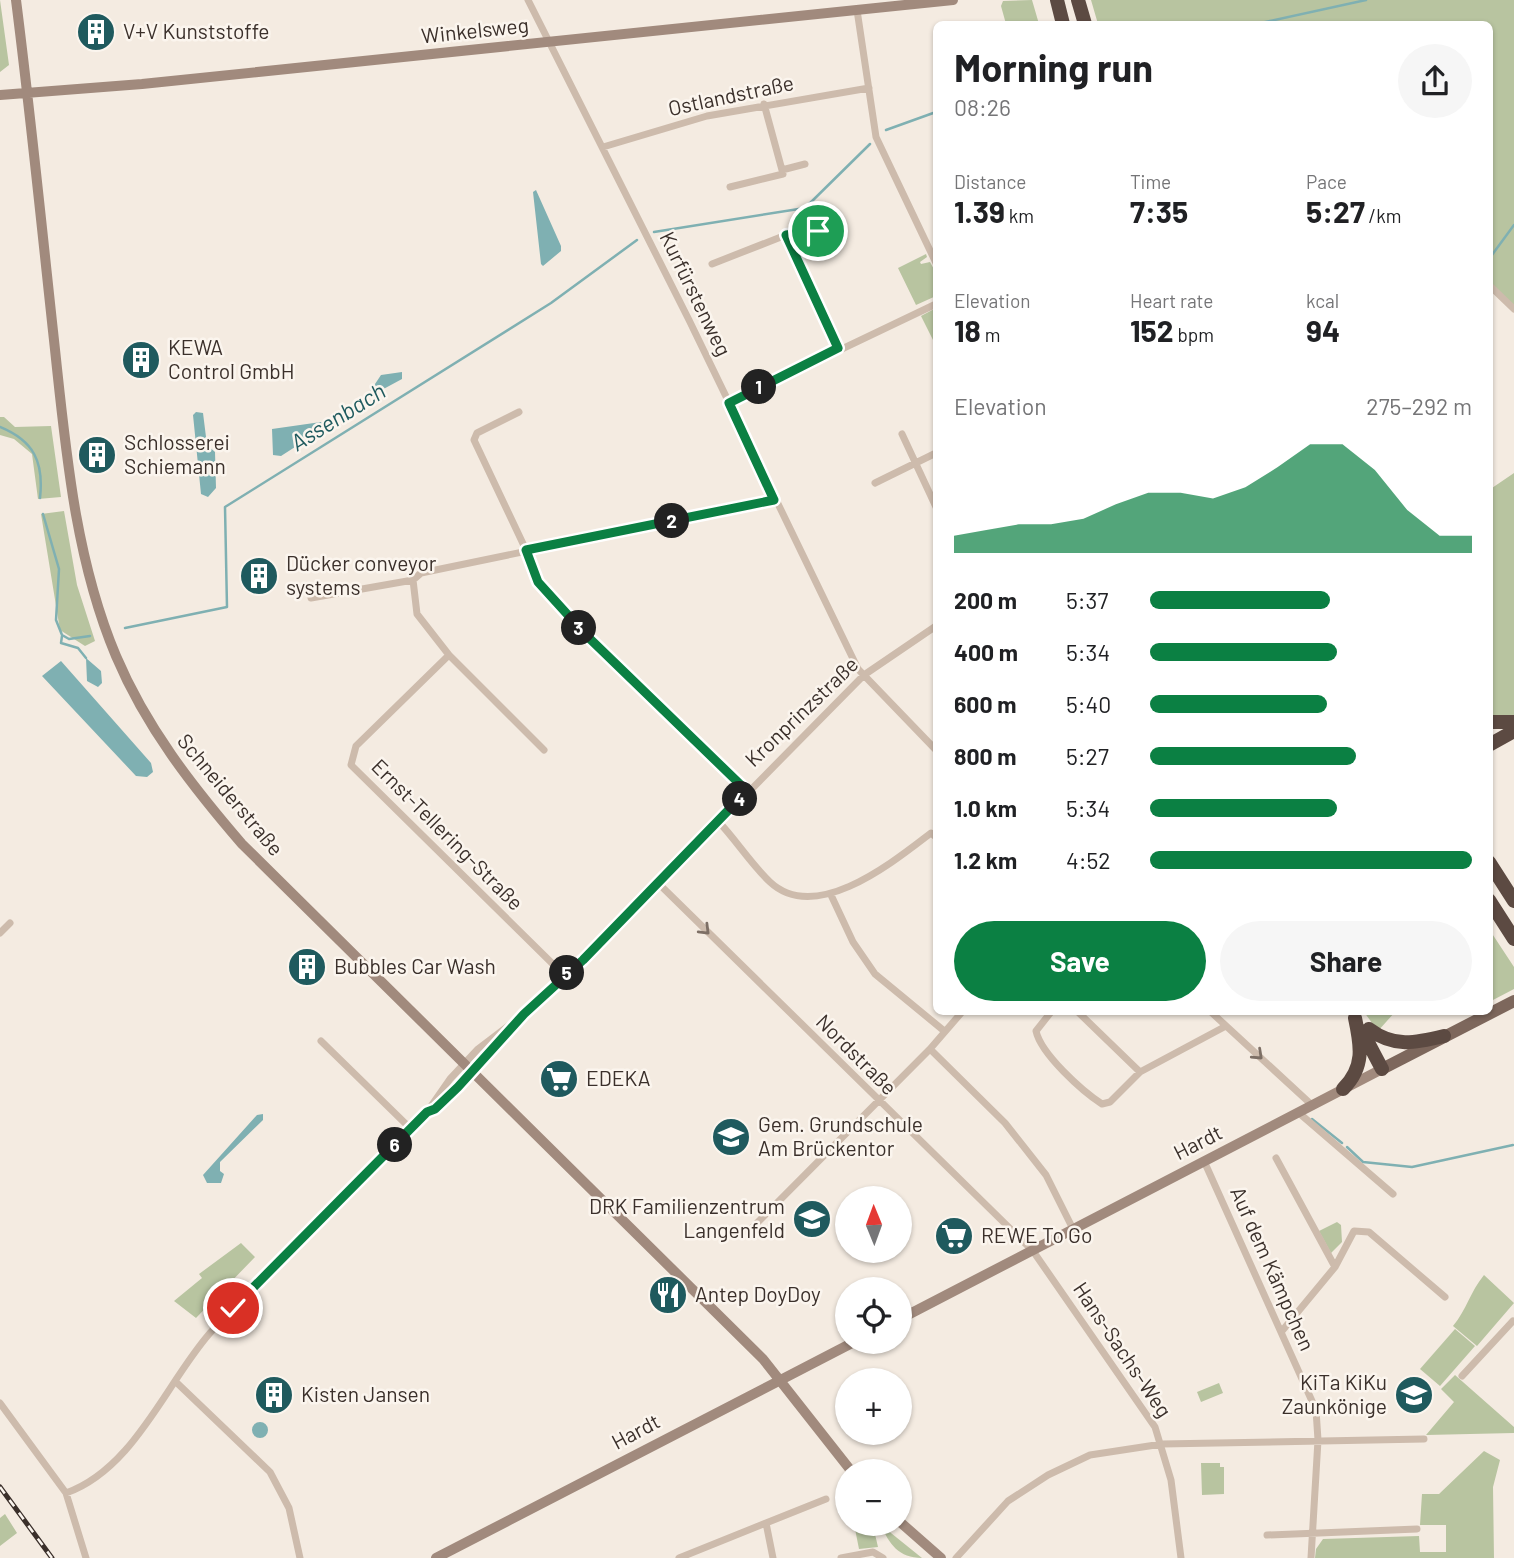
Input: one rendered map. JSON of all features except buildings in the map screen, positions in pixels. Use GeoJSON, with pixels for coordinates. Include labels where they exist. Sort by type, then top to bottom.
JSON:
{"type":"FeatureCollection","features":[{"type":"Feature","properties":{"kind":"highway"},"geometry":{"type":"LineString","coordinates":[[1057,0],[1062,20]]}},
{"type":"Feature","properties":{"kind":"highway"},"geometry":{"type":"LineString","coordinates":[[1493,722],[1514,722]]}},
{"type":"Feature","properties":{"kind":"highway"},"geometry":{"type":"LineString","coordinates":[[1493,743],[1514,731]]}},
{"type":"Feature","properties":{"kind":"highway"},"geometry":{"type":"LineString","coordinates":[[1493,868],[1514,901]]}},
{"type":"Feature","properties":{"kind":"highway"},"geometry":{"type":"LineString","coordinates":[[1493,906],[1514,939]]}},
{"type":"Feature","properties":{"kind":"highway"},"geometry":{"type":"LineString","coordinates":[[1343,1089],[1355,1077],[1360,1062],[1356,1015]]}},
{"type":"Feature","properties":{"kind":"highway"},"geometry":{"type":"LineString","coordinates":[[1357,1015],[1368,1029],[1385,1067]]}},
{"type":"Feature","properties":{"kind":"highway"},"geometry":{"type":"LineString","coordinates":[[1357,1015],[1385,1067]]}},
{"type":"Feature","properties":{"kind":"highway"},"geometry":{"type":"LineString","coordinates":[[1368,1029],[1383,1040],[1398,1044],[1444,1036]]}},
{"type":"Feature","properties":{"kind":"main road","name":"Schneiderstraße"},"geometry":{"type":"LineString","coordinates":[[16,0],[76,511],[94,594],[125,675],[170,754],[242,844],[692,1286],[781,1380],[842,1459]]}},
{"type":"Feature","properties":{"kind":"main road","name":"Winkelsweg"},"geometry":{"type":"LineString","coordinates":[[0,95],[142,84],[953,0]]}},
{"type":"Feature","properties":{"kind":"main road","name":"Hardt"},"geometry":{"type":"LineString","coordinates":[[1493,1012],[1514,1001]]}},
{"type":"Feature","properties":{"kind":"main road","name":"Hardt"},"geometry":{"type":"LineString","coordinates":[[912,1313],[1486,1015]]}},
{"type":"Feature","properties":{"kind":"main road","name":"Hardt"},"geometry":{"type":"LineString","coordinates":[[436,1558],[835,1352]]}},
{"type":"Feature","properties":{"kind":"main road"},"geometry":{"type":"LineString","coordinates":[[912,1533],[941,1558]]}},
{"type":"Feature","properties":{"kind":"street","name":"Kurfürstenweg"},"geometry":{"type":"LineString","coordinates":[[527,0],[603,147],[846,645],[864,675],[933,747]]}},
{"type":"Feature","properties":{"kind":"street"},"geometry":{"type":"LineString","coordinates":[[857,10],[876,136],[933,257]]}},
{"type":"Feature","properties":{"kind":"street","name":"Ostlandstraße"},"geometry":{"type":"LineString","coordinates":[[603,147],[708,116],[764,104],[869,88]]}},
{"type":"Feature","properties":{"kind":"street"},"geometry":{"type":"LineString","coordinates":[[730,187],[783,174],[764,104]]}},
{"type":"Feature","properties":{"kind":"street"},"geometry":{"type":"LineString","coordinates":[[782,170],[805,164]]}},
{"type":"Feature","properties":{"kind":"street"},"geometry":{"type":"LineString","coordinates":[[712,264],[786,235],[818,231]]}},
{"type":"Feature","properties":{"kind":"street"},"geometry":{"type":"LineString","coordinates":[[786,235],[838,348]]}},
{"type":"Feature","properties":{"kind":"street"},"geometry":{"type":"LineString","coordinates":[[1493,289],[1514,309]]}},
{"type":"Feature","properties":{"kind":"street"},"geometry":{"type":"LineString","coordinates":[[729,403],[838,348],[933,305]]}},
{"type":"Feature","properties":{"kind":"street"},"geometry":{"type":"LineString","coordinates":[[519,412],[477,433],[474,440],[526,550],[538,582],[587,636],[747,791]]}},
{"type":"Feature","properties":{"kind":"street"},"geometry":{"type":"LineString","coordinates":[[902,434],[933,502]]}},
{"type":"Feature","properties":{"kind":"street"},"geometry":{"type":"LineString","coordinates":[[875,483],[933,454]]}},
{"type":"Feature","properties":{"kind":"street"},"geometry":{"type":"LineString","coordinates":[[311,598],[413,580],[421,573],[774,500]]}},
{"type":"Feature","properties":{"kind":"street"},"geometry":{"type":"LineString","coordinates":[[413,580],[416,614],[449,655],[544,750]]}},
{"type":"Feature","properties":{"kind":"street","name":"Kronprinzstraße"},"geometry":{"type":"LineString","coordinates":[[66,1493],[85,1485],[129,1446],[208,1336],[233,1308],[427,1112],[435,1109],[469,1067],[565,976],[864,675],[933,628]]}},
{"type":"Feature","properties":{"kind":"street","name":"Ernst-Tellering-Straße"},"geometry":{"type":"LineString","coordinates":[[449,655],[356,746],[351,765],[565,976]]}},
{"type":"Feature","properties":{"kind":"street"},"geometry":{"type":"LineString","coordinates":[[718,821],[764,875],[782,891],[802,898],[831,894],[893,862],[931,833],[933,835]]}},
{"type":"Feature","properties":{"kind":"street","name":"Nordstraße"},"geometry":{"type":"LineString","coordinates":[[657,882],[1033,1251]]}},
{"type":"Feature","properties":{"kind":"street"},"geometry":{"type":"LineString","coordinates":[[831,894],[853,942],[875,974],[943,1030]]}},
{"type":"Feature","properties":{"kind":"street"},"geometry":{"type":"LineString","coordinates":[[0,933],[10,923]]}},
{"type":"Feature","properties":{"kind":"street"},"geometry":{"type":"LineString","coordinates":[[748,1232],[929,1049],[959,1015]]}},
{"type":"Feature","properties":{"kind":"street"},"geometry":{"type":"LineString","coordinates":[[1049,1015],[1036,1031],[1039,1044],[1089,1096],[1102,1104],[1110,1102],[1140,1072],[1226,1026]]}},
{"type":"Feature","properties":{"kind":"street"},"geometry":{"type":"LineString","coordinates":[[1080,1015],[1140,1072]]}},
{"type":"Feature","properties":{"kind":"street"},"geometry":{"type":"LineString","coordinates":[[1214,1015],[1313,1106]]}},
{"type":"Feature","properties":{"kind":"street"},"geometry":{"type":"LineString","coordinates":[[321,1041],[411,1129]]}},
{"type":"Feature","properties":{"kind":"street"},"geometry":{"type":"LineString","coordinates":[[929,1049],[1005,1124],[1046,1175],[1073,1229]]}},
{"type":"Feature","properties":{"kind":"street"},"geometry":{"type":"LineString","coordinates":[[1298,1113],[1393,1194]]}},
{"type":"Feature","properties":{"kind":"street"},"geometry":{"type":"LineString","coordinates":[[1276,1158],[1335,1267]]}},
{"type":"Feature","properties":{"kind":"street","name":"Auf dem Kämpchen"},"geometry":{"type":"LineString","coordinates":[[1204,1161],[1316,1410],[1318,1440],[1311,1558]]}},
{"type":"Feature","properties":{"kind":"street"},"geometry":{"type":"LineString","coordinates":[[1282,1331],[1335,1267],[1354,1231],[1369,1232],[1445,1297]]}},
{"type":"Feature","properties":{"kind":"street","name":"Hans-Sachs-Weg"},"geometry":{"type":"LineString","coordinates":[[1033,1251],[1155,1427],[1171,1480],[1181,1558]]}},
{"type":"Feature","properties":{"kind":"street"},"geometry":{"type":"LineString","coordinates":[[1462,1376],[1514,1320]]}},
{"type":"Feature","properties":{"kind":"street"},"geometry":{"type":"LineString","coordinates":[[176,1382],[270,1472],[289,1508],[300,1558]]}},
{"type":"Feature","properties":{"kind":"street"},"geometry":{"type":"LineString","coordinates":[[0,1403],[66,1493],[86,1558]]}},
{"type":"Feature","properties":{"kind":"street"},"geometry":{"type":"LineString","coordinates":[[957,1558],[1008,1501],[1048,1475],[1090,1455],[1162,1444],[1424,1439]]}},
{"type":"Feature","properties":{"kind":"street"},"geometry":{"type":"LineString","coordinates":[[679,1558],[826,1499]]}},
{"type":"Feature","properties":{"kind":"street"},"geometry":{"type":"LineString","coordinates":[[766,1523],[773,1558]]}},
{"type":"Feature","properties":{"kind":"street"},"geometry":{"type":"LineString","coordinates":[[1267,1535],[1417,1529]]}},
{"type":"Feature","properties":{"kind":"street"},"geometry":{"type":"LineString","coordinates":[[841,1558],[873,1552],[883,1558]]}},
{"type":"Feature","properties":{"kind":"green space"},"geometry":{"type":"Polygon","coordinates":[[[0,0],[9,65],[0,72],[0,0]]]}},
{"type":"Feature","properties":{"kind":"green space"},"geometry":{"type":"Polygon","coordinates":[[[1032,0],[1038,21],[1005,21],[1001,6],[1003,1],[1032,0]]]}},
{"type":"Feature","properties":{"kind":"green space"},"geometry":{"type":"Polygon","coordinates":[[[1091,0],[1514,0],[1514,311],[1493,288],[1493,21],[1097,21],[1091,0]]]}},
{"type":"Feature","properties":{"kind":"green space"},"geometry":{"type":"Polygon","coordinates":[[[926,254],[927,257],[920,262],[930,262],[933,268],[933,297],[916,305],[898,268],[926,254]]]}},
{"type":"Feature","properties":{"kind":"green space"},"geometry":{"type":"Polygon","coordinates":[[[933,310],[933,340],[921,316],[933,310]]]}},
{"type":"Feature","properties":{"kind":"green space"},"geometry":{"type":"Polygon","coordinates":[[[0,417],[4,417],[15,427],[51,426],[61,497],[38,499],[32,454],[14,439],[0,435],[0,417]]]}},
{"type":"Feature","properties":{"kind":"green space"},"geometry":{"type":"Polygon","coordinates":[[[1514,473],[1514,717],[1493,718],[1493,487],[1514,473]]]}},
{"type":"Feature","properties":{"kind":"green space"},"geometry":{"type":"Polygon","coordinates":[[[64,511],[77,585],[95,641],[85,646],[60,630],[41,514],[64,511]]]}},
{"type":"Feature","properties":{"kind":"green space"},"geometry":{"type":"Polygon","coordinates":[[[1493,935],[1514,967],[1514,989],[1493,1000],[1493,935]]]}},
{"type":"Feature","properties":{"kind":"green space"},"geometry":{"type":"Polygon","coordinates":[[[1366,1015],[1392,1015],[1378,1031],[1366,1015]]]}},
{"type":"Feature","properties":{"kind":"green space"},"geometry":{"type":"Polygon","coordinates":[[[1337,1222],[1341,1225],[1342,1242],[1331,1253],[1319,1231],[1337,1222]]]}},
{"type":"Feature","properties":{"kind":"green space"},"geometry":{"type":"Polygon","coordinates":[[[241,1243],[255,1257],[196,1318],[174,1301],[202,1278],[199,1274],[241,1243]]]}},
{"type":"Feature","properties":{"kind":"green space"},"geometry":{"type":"Polygon","coordinates":[[[1484,1275],[1514,1303],[1477,1346],[1453,1326],[1484,1275]]]}},
{"type":"Feature","properties":{"kind":"green space"},"geometry":{"type":"Polygon","coordinates":[[[1455,1329],[1475,1346],[1440,1386],[1420,1369],[1455,1329]]]}},
{"type":"Feature","properties":{"kind":"green space"},"geometry":{"type":"Polygon","coordinates":[[[1455,1375],[1514,1427],[1514,1433],[1426,1435],[1454,1402],[1441,1389],[1455,1375]]]}},
{"type":"Feature","properties":{"kind":"green space"},"geometry":{"type":"Polygon","coordinates":[[[1219,1383],[1223,1393],[1201,1402],[1197,1392],[1219,1383]]]}},
{"type":"Feature","properties":{"kind":"green space"},"geometry":{"type":"Polygon","coordinates":[[[1484,1451],[1500,1460],[1493,1487],[1494,1558],[1315,1558],[1316,1549],[1323,1539],[1419,1536],[1420,1552],[1446,1552],[1446,1525],[1420,1525],[1422,1494],[1439,1494],[1484,1451]]]}},
{"type":"Feature","properties":{"kind":"green space"},"geometry":{"type":"Polygon","coordinates":[[[1201,1463],[1220,1463],[1220,1467],[1224,1467],[1224,1494],[1202,1495],[1201,1463]]]}},
{"type":"Feature","properties":{"kind":"green space"},"geometry":{"type":"Polygon","coordinates":[[[5,1514],[17,1533],[0,1546],[0,1518],[5,1514]]]}},
{"type":"Feature","properties":{"kind":"green space"},"geometry":{"type":"Polygon","coordinates":[[[856,1536],[875,1536],[878,1547],[859,1549],[856,1536]]]}},
{"type":"Feature","properties":{"kind":"green space"},"geometry":{"type":"Polygon","coordinates":[[[887,1536],[895,1536],[922,1558],[901,1553],[887,1536]]]}},
{"type":"Feature","properties":{"kind":"water"},"geometry":{"type":"Polygon","coordinates":[[[536,190],[561,246],[561,251],[543,266],[533,192],[536,190]]]}},
{"type":"Feature","properties":{"kind":"water"},"geometry":{"type":"Polygon","coordinates":[[[402,372],[402,379],[365,399],[381,375],[402,372]]]}},
{"type":"Feature","properties":{"kind":"water"},"geometry":{"type":"Polygon","coordinates":[[[196,412],[203,413],[207,445],[215,452],[216,488],[208,497],[201,494],[193,415],[196,412]]]}},
{"type":"Feature","properties":{"kind":"water"},"geometry":{"type":"Polygon","coordinates":[[[321,422],[323,429],[281,456],[273,455],[272,429],[321,422]]]}},
{"type":"Feature","properties":{"kind":"water"},"geometry":{"type":"Polygon","coordinates":[[[86,658],[101,671],[102,683],[98,687],[87,681],[86,658]]]}},
{"type":"Feature","properties":{"kind":"water"},"geometry":{"type":"Polygon","coordinates":[[[61,661],[151,763],[153,772],[147,777],[136,776],[42,676],[61,661]]]}},
{"type":"Feature","properties":{"kind":"water"},"geometry":{"type":"Polygon","coordinates":[[[263,1114],[263,1120],[220,1162],[220,1171],[224,1174],[221,1183],[207,1183],[203,1175],[257,1115],[263,1114]]]}},
{"type":"Feature","properties":{"kind":"water"},"geometry":{"type":"Polygon","coordinates":[[[260,1422],[266,1424],[266,1436],[260,1438],[254,1436],[252,1430],[254,1424],[260,1422]]]}},
{"type":"Feature","properties":{"kind":"waterway","name":"Assenbach"},"geometry":{"type":"LineString","coordinates":[[1270,21],[1366,0]]}},
{"type":"Feature","properties":{"kind":"waterway","name":"Assenbach"},"geometry":{"type":"LineString","coordinates":[[886,130],[933,113]]}},
{"type":"Feature","properties":{"kind":"waterway","name":"Assenbach"},"geometry":{"type":"LineString","coordinates":[[654,232],[805,208],[870,144]]}},
{"type":"Feature","properties":{"kind":"waterway"},"geometry":{"type":"LineString","coordinates":[[1493,254],[1514,225]]}},
{"type":"Feature","properties":{"kind":"waterway","name":"Assenbach"},"geometry":{"type":"LineString","coordinates":[[125,628],[227,607],[225,507],[551,303],[637,240]]}},
{"type":"Feature","properties":{"kind":"waterway","name":"Assenbach"},"geometry":{"type":"LineString","coordinates":[[0,427],[21,439],[34,454],[40,474],[40,498]]}},
{"type":"Feature","properties":{"kind":"waterway","name":"Assenbach"},"geometry":{"type":"LineString","coordinates":[[43,514],[59,569],[56,620],[62,635],[69,639],[90,636]]}},
{"type":"Feature","properties":{"kind":"waterway"},"geometry":{"type":"LineString","coordinates":[[62,636],[61,643],[78,648],[86,658]]}},
{"type":"Feature","properties":{"kind":"waterway"},"geometry":{"type":"LineString","coordinates":[[1312,1119],[1342,1143]]}},
{"type":"Feature","properties":{"kind":"waterway"},"geometry":{"type":"LineString","coordinates":[[1347,1147],[1363,1162],[1412,1167],[1513,1145]]}},
{"type":"Feature","properties":{"kind":"railway"},"geometry":{"type":"LineString","coordinates":[[0,1487],[52,1558]]}},
{"type":"Feature","properties":{"kind":"place","name":"V+V Kunststoffe"},"geometry":{"type":"Point","coordinates":[96,32]}},
{"type":"Feature","properties":{"kind":"place","name":"KEWA Control GmbH"},"geometry":{"type":"Point","coordinates":[141,360]}},
{"type":"Feature","properties":{"kind":"place","name":"Schlosserei Schiemann"},"geometry":{"type":"Point","coordinates":[97,455]}},
{"type":"Feature","properties":{"kind":"place","name":"Dücker conveyor systems"},"geometry":{"type":"Point","coordinates":[259,576]}},
{"type":"Feature","properties":{"kind":"place","name":"Bubbles Car Wash"},"geometry":{"type":"Point","coordinates":[307,967]}},
{"type":"Feature","properties":{"kind":"place","name":"EDEKA"},"geometry":{"type":"Point","coordinates":[559,1079]}},
{"type":"Feature","properties":{"kind":"place","name":"Gem. Grundschule Am Brückentor"},"geometry":{"type":"Point","coordinates":[731,1137]}},
{"type":"Feature","properties":{"kind":"place","name":"DRK Familienzentrum Langenfeld"},"geometry":{"type":"Point","coordinates":[812,1219]}},
{"type":"Feature","properties":{"kind":"place","name":"REWE To Go"},"geometry":{"type":"Point","coordinates":[954,1236]}},
{"type":"Feature","properties":{"kind":"place","name":"Antep DoyDoy"},"geometry":{"type":"Point","coordinates":[668,1295]}},
{"type":"Feature","properties":{"kind":"place","name":"Kisten Jansen"},"geometry":{"type":"Point","coordinates":[274,1395]}},
{"type":"Feature","properties":{"kind":"place","name":"KiTa KiKu Zaunkönige"},"geometry":{"type":"Point","coordinates":[1414,1395]}},
{"type":"Feature","properties":{"kind":"route"},"geometry":{"type":"LineString","coordinates":[[233,1308],[427,1112],[435,1109],[458,1087],[524,1014],[583,960],[747,791],[587,636],[538,582],[526,550],[774,500],[729,403],[838,348],[786,235],[818,231]]}}]}
